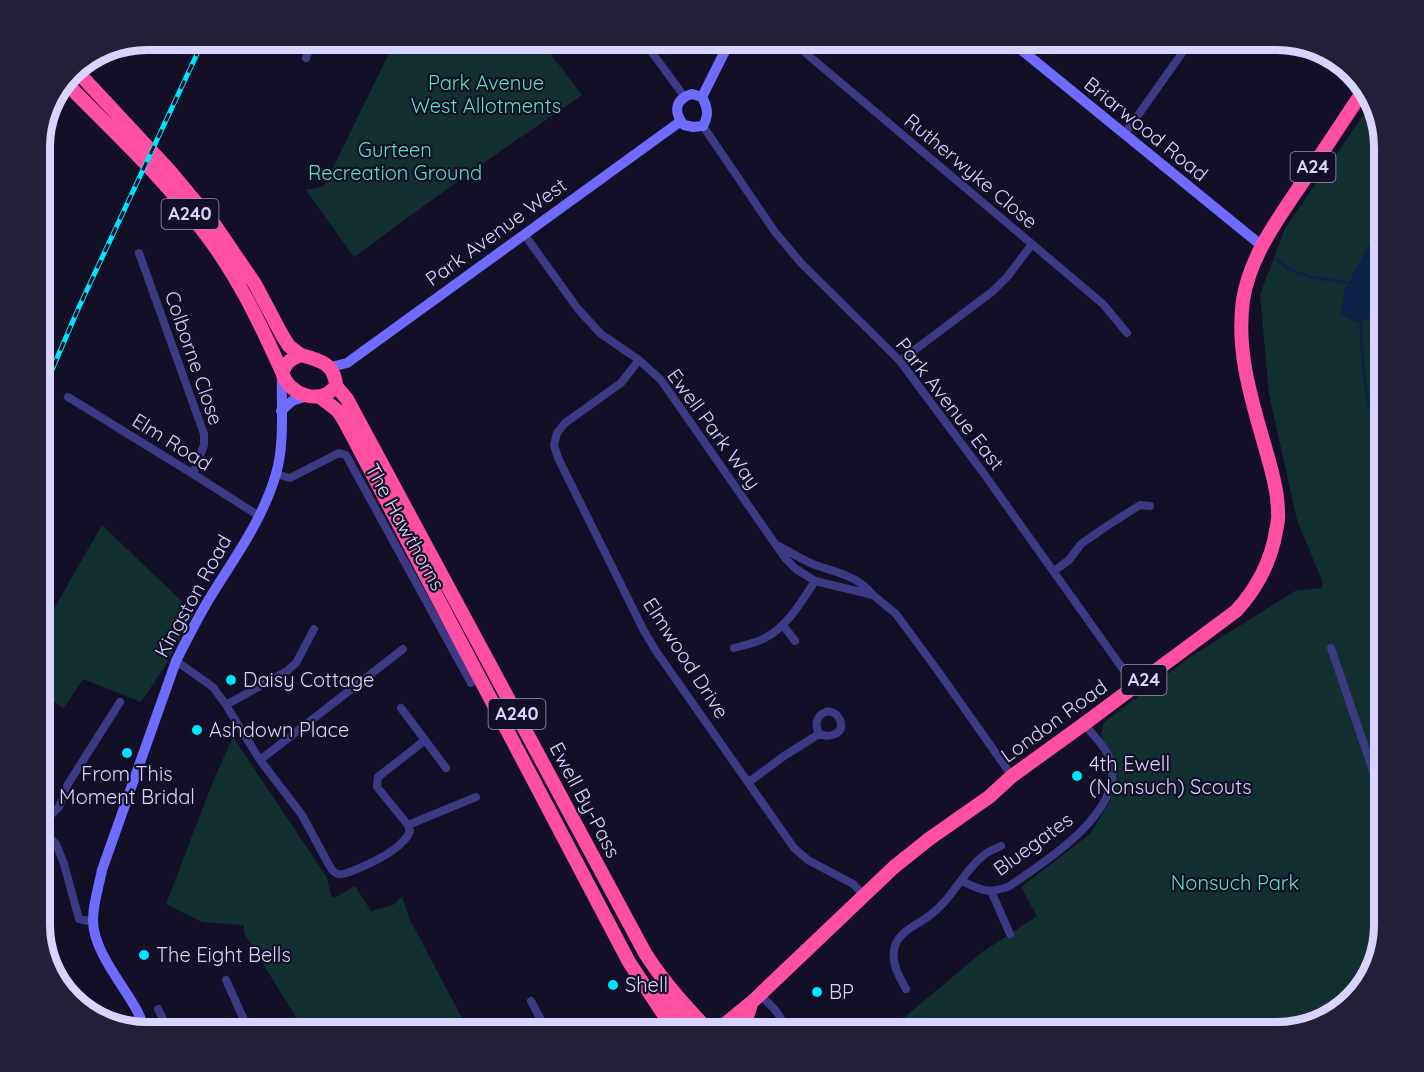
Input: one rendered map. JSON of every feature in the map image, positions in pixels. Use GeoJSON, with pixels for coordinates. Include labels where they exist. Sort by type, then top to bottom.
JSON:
{"type":"FeatureCollection","features":[{"type":"Feature","properties":{"kind":"highway","name":"A240"},"geometry":{"type":"LineString","coordinates":[[81,76],[169,170],[214,224],[255,284],[289,346],[301,355]]}},
{"type":"Feature","properties":{"kind":"highway","name":"Kingston Road"},"geometry":{"type":"LineString","coordinates":[[70,88],[159,177],[205,233],[243,290],[282,372]]}},
{"type":"Feature","properties":{"kind":"highway","name":"London Road"},"geometry":{"type":"LineString","coordinates":[[726,1022],[756,998],[894,867],[989,797],[1012,776],[1236,611],[1246,601],[1269,561],[1279,515],[1276,488],[1242,355],[1243,298],[1248,277],[1262,246],[1359,97]]}},
{"type":"Feature","properties":{"kind":"highway"},"geometry":{"type":"LineString","coordinates":[[301,355],[323,362],[331,368],[336,378],[336,386],[331,393],[314,396],[299,392],[285,381],[282,372],[285,364],[291,358],[301,355]]}},
{"type":"Feature","properties":{"kind":"highway","name":"Ewell By-Pass"},"geometry":{"type":"LineString","coordinates":[[336,386],[347,399],[645,953],[661,978],[701,1022]]}},
{"type":"Feature","properties":{"kind":"highway","name":"Ewell By-Pass"},"geometry":{"type":"LineString","coordinates":[[314,396],[338,411],[345,422],[629,962],[669,1022]]}},
{"type":"Feature","properties":{"kind":"highway"},"geometry":{"type":"LineString","coordinates":[[661,978],[666,999],[683,1022]]}},
{"type":"Feature","properties":{"kind":"highway"},"geometry":{"type":"LineString","coordinates":[[746,1022],[756,998]]}},
{"type":"Feature","properties":{"kind":"street"},"geometry":{"type":"LineString","coordinates":[[306,58],[309,50]]}},
{"type":"Feature","properties":{"kind":"street"},"geometry":{"type":"LineString","coordinates":[[650,50],[684,96]]}},
{"type":"Feature","properties":{"kind":"street"},"geometry":{"type":"LineString","coordinates":[[702,97],[692,94],[684,96],[678,104],[677,112],[684,125],[703,126],[707,119],[708,111],[702,97],[726,50]]}},
{"type":"Feature","properties":{"kind":"street","name":"Rutherwyke Close"},"geometry":{"type":"LineString","coordinates":[[802,50],[1103,303],[1127,333]]}},
{"type":"Feature","properties":{"kind":"street","name":"Briarwood Road"},"geometry":{"type":"LineString","coordinates":[[1021,50],[1262,246]]}},
{"type":"Feature","properties":{"kind":"street"},"geometry":{"type":"LineString","coordinates":[[1124,135],[1184,50]]}},
{"type":"Feature","properties":{"kind":"street","name":"Park Avenue West"},"geometry":{"type":"LineString","coordinates":[[331,368],[346,363],[681,121]]}},
{"type":"Feature","properties":{"kind":"street","name":"Park Avenue East"},"geometry":{"type":"LineString","coordinates":[[703,126],[775,232],[801,263],[900,361],[1135,686]]}},
{"type":"Feature","properties":{"kind":"street","name":"Ewell Park Way"},"geometry":{"type":"LineString","coordinates":[[524,234],[578,309],[601,334],[639,360],[661,380],[785,558],[796,569],[815,581],[873,595]]}},
{"type":"Feature","properties":{"kind":"street"},"geometry":{"type":"LineString","coordinates":[[900,361],[993,291],[1008,276],[1032,244]]}},
{"type":"Feature","properties":{"kind":"street","name":"Colborne Close"},"geometry":{"type":"LineString","coordinates":[[139,253],[204,434],[204,445],[193,474]]}},
{"type":"Feature","properties":{"kind":"street","name":"Elmwood Drive"},"geometry":{"type":"LineString","coordinates":[[639,360],[621,383],[565,423],[557,433],[554,445],[558,458],[644,631],[794,848],[808,860],[853,884],[864,895]]}},
{"type":"Feature","properties":{"kind":"street","name":"Kingston Road"},"geometry":{"type":"LineString","coordinates":[[141,1022],[96,938],[93,922],[102,870],[176,661],[191,631],[246,542],[276,474],[281,440],[282,372]]}},
{"type":"Feature","properties":{"kind":"street"},"geometry":{"type":"LineString","coordinates":[[281,411],[292,401],[314,396]]}},
{"type":"Feature","properties":{"kind":"street","name":"Elm Road"},"geometry":{"type":"LineString","coordinates":[[68,397],[259,516]]}},
{"type":"Feature","properties":{"kind":"street","name":"The Hawthorns"},"geometry":{"type":"LineString","coordinates":[[276,474],[290,478],[339,453],[346,455],[471,683]]}},
{"type":"Feature","properties":{"kind":"street"},"geometry":{"type":"LineString","coordinates":[[1054,571],[1069,560],[1081,544],[1107,526],[1140,505],[1150,506]]}},
{"type":"Feature","properties":{"kind":"street","name":"Ewell Park Way"},"geometry":{"type":"LineString","coordinates":[[775,544],[809,562],[850,576],[866,586],[873,595],[896,614],[1012,776]]}},
{"type":"Feature","properties":{"kind":"street"},"geometry":{"type":"LineString","coordinates":[[734,648],[764,639],[780,629],[815,581]]}},
{"type":"Feature","properties":{"kind":"street"},"geometry":{"type":"LineString","coordinates":[[783,625],[795,641]]}},
{"type":"Feature","properties":{"kind":"street"},"geometry":{"type":"LineString","coordinates":[[226,705],[287,671],[296,663],[314,629]]}},
{"type":"Feature","properties":{"kind":"street"},"geometry":{"type":"LineString","coordinates":[[1331,648],[1374,774]]}},
{"type":"Feature","properties":{"kind":"street"},"geometry":{"type":"LineString","coordinates":[[260,760],[404,649]]}},
{"type":"Feature","properties":{"kind":"street"},"geometry":{"type":"LineString","coordinates":[[176,661],[213,687],[260,760],[302,815],[333,872],[338,874],[346,873],[386,855],[408,837],[410,831],[408,825],[377,787],[378,777],[424,741]]}},
{"type":"Feature","properties":{"kind":"street"},"geometry":{"type":"LineString","coordinates":[[50,816],[59,807],[68,784],[120,702]]}},
{"type":"Feature","properties":{"kind":"street"},"geometry":{"type":"LineString","coordinates":[[400,708],[446,768]]}},
{"type":"Feature","properties":{"kind":"street","name":"Bluegates"},"geometry":{"type":"LineString","coordinates":[[962,881],[983,891],[996,891],[1008,887],[1075,838],[1088,825],[1104,802],[1111,782],[1112,766],[1105,750],[1084,724]]}},
{"type":"Feature","properties":{"kind":"street"},"geometry":{"type":"LineString","coordinates":[[749,782],[819,734]]}},
{"type":"Feature","properties":{"kind":"street"},"geometry":{"type":"LineString","coordinates":[[408,825],[477,797]]}},
{"type":"Feature","properties":{"kind":"street"},"geometry":{"type":"LineString","coordinates":[[50,838],[56,844],[64,864],[79,919],[93,922]]}},
{"type":"Feature","properties":{"kind":"street","name":"Bluegates"},"geometry":{"type":"LineString","coordinates":[[906,989],[893,958],[895,945],[903,934],[930,916],[950,897],[985,854],[1001,846]]}},
{"type":"Feature","properties":{"kind":"street","name":"Bluegates"},"geometry":{"type":"LineString","coordinates":[[991,891],[1010,934]]}},
{"type":"Feature","properties":{"kind":"street"},"geometry":{"type":"LineString","coordinates":[[226,980],[245,1022]]}},
{"type":"Feature","properties":{"kind":"street"},"geometry":{"type":"LineString","coordinates":[[756,998],[783,1022]]}},
{"type":"Feature","properties":{"kind":"street"},"geometry":{"type":"LineString","coordinates":[[531,1001],[542,1022]]}},
{"type":"Feature","properties":{"kind":"street"},"geometry":{"type":"LineString","coordinates":[[158,1009],[164,1022]]}},
{"type":"Feature","properties":{"kind":"green space"},"geometry":{"type":"Polygon","coordinates":[[[391,50],[548,50],[582,95],[473,170],[354,257],[306,190],[324,186],[391,50]]]}},
{"type":"Feature","properties":{"kind":"green space","name":"Nonsuch Park"},"geometry":{"type":"Polygon","coordinates":[[[1367,110],[1373,128],[1374,147],[1374,925],[1373,944],[1364,968],[1346,994],[1336,1002],[1320,1012],[1290,1022],[899,1022],[981,953],[1037,916],[1021,887],[1090,834],[1111,799],[1116,760],[1101,736],[1103,723],[1190,657],[1295,591],[1321,588],[1323,583],[1297,520],[1269,394],[1260,295],[1285,228],[1367,110]]]}},
{"type":"Feature","properties":{"kind":"green space"},"geometry":{"type":"Polygon","coordinates":[[[102,525],[194,613],[164,668],[141,702],[83,679],[64,708],[50,700],[50,616],[102,525]]]}},
{"type":"Feature","properties":{"kind":"green space"},"geometry":{"type":"Polygon","coordinates":[[[233,737],[326,876],[332,897],[355,886],[371,911],[393,905],[402,896],[409,918],[464,1022],[297,1022],[244,933],[244,925],[202,922],[166,904],[214,779],[233,737]]]}},
{"type":"Feature","properties":{"kind":"green space"},"geometry":{"type":"Polygon","coordinates":[[[97,1009],[132,1017],[134,1021],[128,1021],[97,1009]]]}},
{"type":"Feature","properties":{"kind":"water"},"geometry":{"type":"Polygon","coordinates":[[[1374,235],[1374,314],[1361,324],[1341,315],[1344,291],[1374,235]]]}},
{"type":"Feature","properties":{"kind":"waterway"},"geometry":{"type":"LineString","coordinates":[[1276,259],[1290,270],[1311,277],[1348,283]]}},
{"type":"Feature","properties":{"kind":"waterway"},"geometry":{"type":"LineString","coordinates":[[1361,324],[1363,367],[1370,410]]}},
{"type":"Feature","properties":{"kind":"railway"},"geometry":{"type":"LineString","coordinates":[[50,374],[199,50]]}},
{"type":"Feature","properties":{"kind":"place","name":"Daisy Cottage"},"geometry":{"type":"Point","coordinates":[231,680]}},
{"type":"Feature","properties":{"kind":"place","name":"Ashdown Place"},"geometry":{"type":"Point","coordinates":[197,730]}},
{"type":"Feature","properties":{"kind":"place","name":"From This Moment Bridal"},"geometry":{"type":"Point","coordinates":[127,753]}},
{"type":"Feature","properties":{"kind":"place","name":"4th Ewell (Nonsuch) Scouts"},"geometry":{"type":"Point","coordinates":[1077,776]}},
{"type":"Feature","properties":{"kind":"place","name":"The Eight Bells"},"geometry":{"type":"Point","coordinates":[144,955]}},
{"type":"Feature","properties":{"kind":"place","name":"Shell"},"geometry":{"type":"Point","coordinates":[613,985]}},
{"type":"Feature","properties":{"kind":"place","name":"BP"},"geometry":{"type":"Point","coordinates":[817,992]}},
{"type":"Feature","properties":{"kind":"park label","name":"Park Avenue West Allotments"},"geometry":{"type":"Point","coordinates":[486,94]}},
{"type":"Feature","properties":{"kind":"park label","name":"Gurteen Recreation Ground"},"geometry":{"type":"Point","coordinates":[395,162]}}]}
